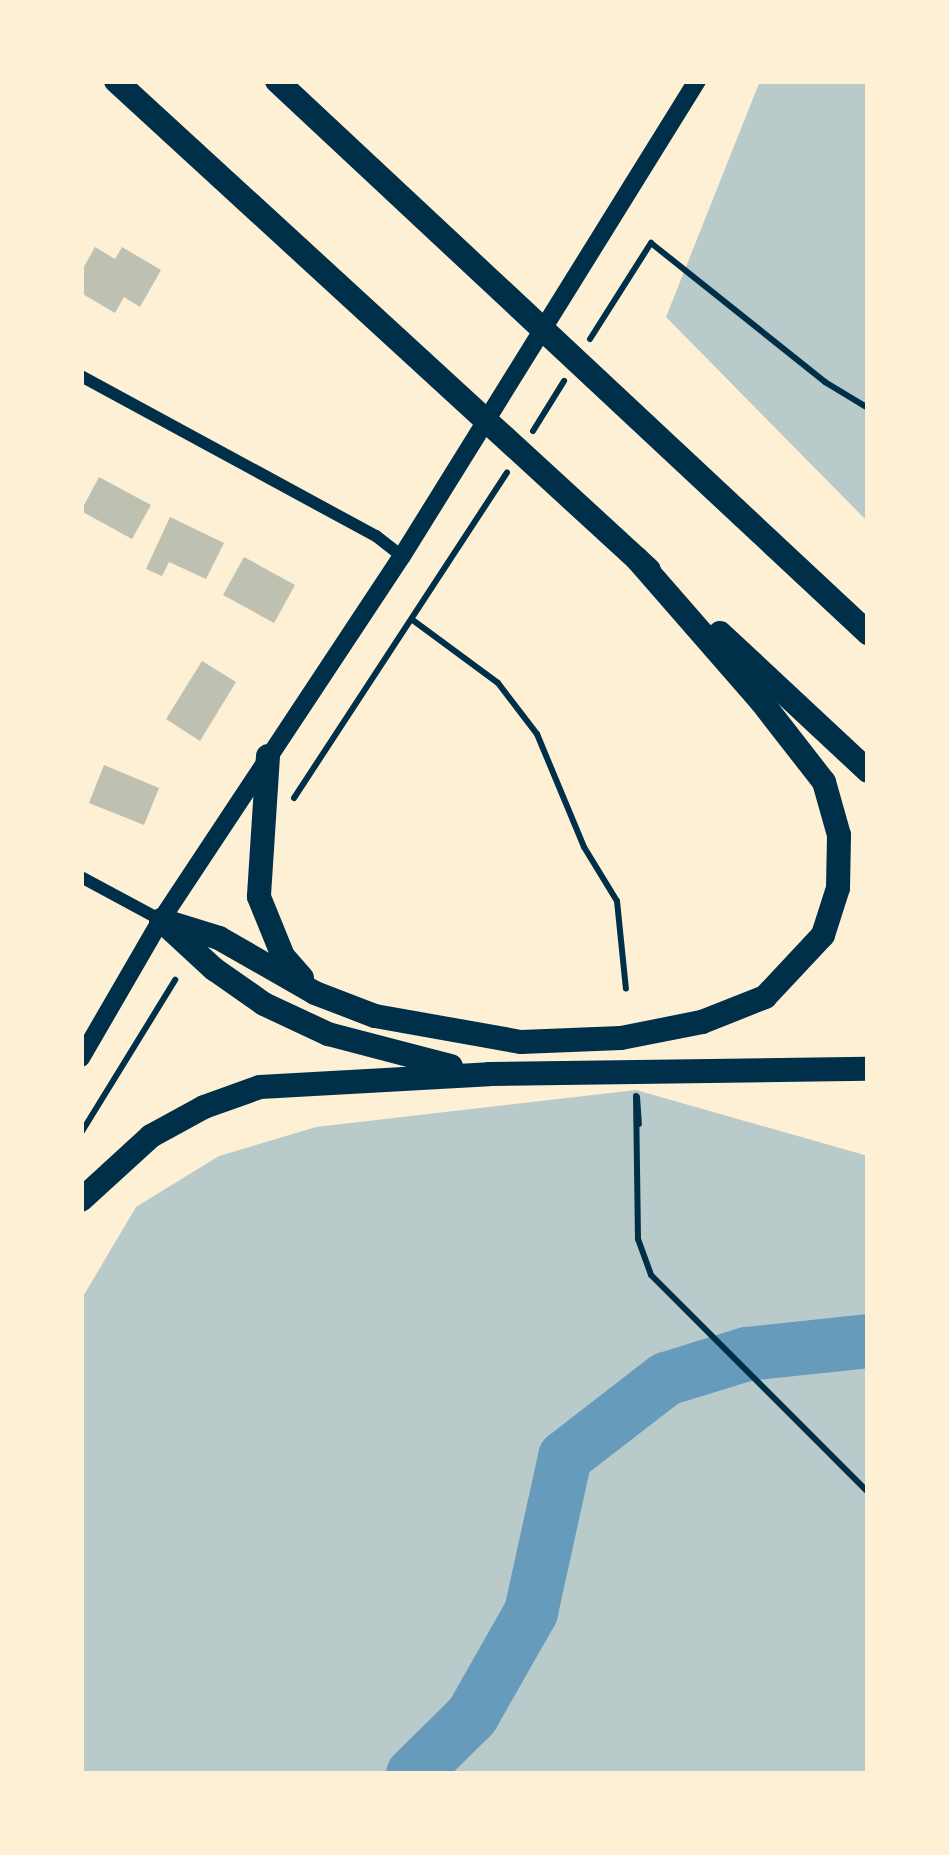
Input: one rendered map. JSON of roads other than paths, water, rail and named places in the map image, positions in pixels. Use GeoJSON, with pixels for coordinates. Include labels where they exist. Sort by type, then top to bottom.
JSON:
{"type":"FeatureCollection","features":[{"type":"Feature","properties":{"kind":"highway"},"geometry":{"type":"LineString","coordinates":[[116,81],[868,771]]}},
{"type":"Feature","properties":{"kind":"highway"},"geometry":{"type":"LineString","coordinates":[[281,81],[483,276],[868,633]]}},
{"type":"Feature","properties":{"kind":"highway"},"geometry":{"type":"LineString","coordinates":[[161,920],[219,938],[315,993],[375,1016],[521,1042],[621,1038],[703,1022],[765,997],[824,935],[838,888],[839,835],[824,782],[761,700],[637,559]]}},
{"type":"Feature","properties":{"kind":"highway"},"geometry":{"type":"LineString","coordinates":[[268,756],[259,897],[284,956],[315,993]]}},
{"type":"Feature","properties":{"kind":"highway"},"geometry":{"type":"LineString","coordinates":[[161,920],[214,969],[285,1014],[328,1034],[404,1057],[489,1074]]}},
{"type":"Feature","properties":{"kind":"highway"},"geometry":{"type":"LineString","coordinates":[[81,1200],[151,1136],[203,1107],[260,1087],[489,1074],[868,1069]]}},
{"type":"Feature","properties":{"kind":"main road"},"geometry":{"type":"LineString","coordinates":[[81,1058],[161,920],[402,556],[697,81]]}},
{"type":"Feature","properties":{"kind":"street"},"geometry":{"type":"LineString","coordinates":[[81,376],[376,536],[402,556]]}},
{"type":"Feature","properties":{"kind":"street"},"geometry":{"type":"LineString","coordinates":[[81,878],[161,920]]}},
{"type":"Feature","properties":{"kind":"waterway"},"geometry":{"type":"LineString","coordinates":[[413,1774],[472,1716],[531,1612],[565,1457],[666,1379],[747,1354],[868,1341]]}}]}
